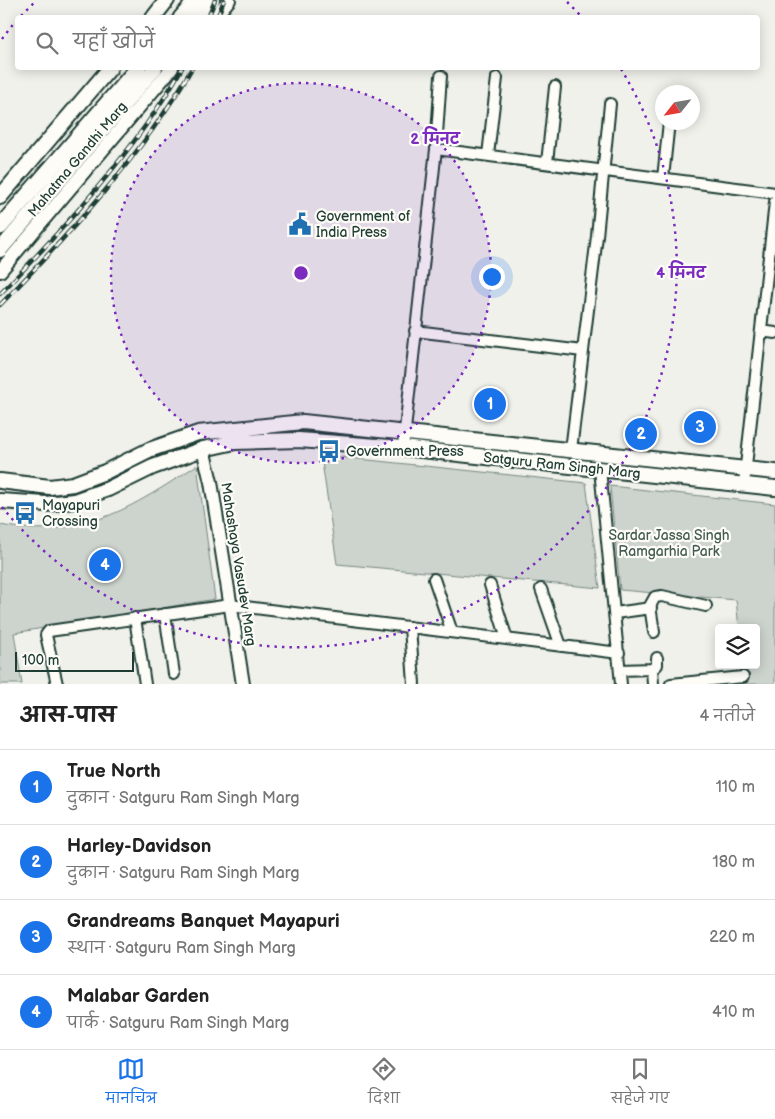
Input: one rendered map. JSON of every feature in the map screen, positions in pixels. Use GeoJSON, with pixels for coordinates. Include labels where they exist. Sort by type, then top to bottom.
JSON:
{"type":"FeatureCollection","features":[{"type":"Feature","properties":{"kind":"main road"},"geometry":{"type":"LineString","coordinates":[[154,15],[167,0]]}},
{"type":"Feature","properties":{"kind":"main road"},"geometry":{"type":"LineString","coordinates":[[172,15],[184,0]]}},
{"type":"Feature","properties":{"kind":"main road"},"geometry":{"type":"LineString","coordinates":[[186,15],[206,1]]}},
{"type":"Feature","properties":{"kind":"main road"},"geometry":{"type":"LineString","coordinates":[[199,15],[206,1]]}},
{"type":"Feature","properties":{"kind":"main road"},"geometry":{"type":"LineString","coordinates":[[0,197],[108,70]]}},
{"type":"Feature","properties":{"kind":"main road","name":"Mahatma Gandhi Marg"},"geometry":{"type":"LineString","coordinates":[[0,217],[126,70]]}},
{"type":"Feature","properties":{"kind":"main road","name":"Mahatma Gandhi Marg"},"geometry":{"type":"LineString","coordinates":[[0,227],[136,70]]}},
{"type":"Feature","properties":{"kind":"main road","name":"Mahatma Gandhi Marg"},"geometry":{"type":"LineString","coordinates":[[0,250],[152,70]]}},
{"type":"Feature","properties":{"kind":"main road","name":"Satguru Ram Singh Marg"},"geometry":{"type":"LineString","coordinates":[[0,481],[50,487],[73,484],[105,472],[149,450],[198,433],[303,422],[775,472]]}},
{"type":"Feature","properties":{"kind":"main road"},"geometry":{"type":"LineString","coordinates":[[198,433],[203,449]]}},
{"type":"Feature","properties":{"kind":"main road","name":"Satguru Ram Singh Marg"},"geometry":{"type":"LineString","coordinates":[[0,501],[46,504],[74,500],[108,490],[153,467],[203,449],[235,442],[299,440],[403,448],[775,488]]}},
{"type":"Feature","properties":{"kind":"street"},"geometry":{"type":"LineString","coordinates":[[216,15],[229,0]]}},
{"type":"Feature","properties":{"kind":"street"},"geometry":{"type":"LineString","coordinates":[[0,271],[170,70]]}},
{"type":"Feature","properties":{"kind":"street"},"geometry":{"type":"LineString","coordinates":[[403,448],[436,149],[441,76]]}},
{"type":"Feature","properties":{"kind":"street"},"geometry":{"type":"LineString","coordinates":[[488,155],[497,78]]}},
{"type":"Feature","properties":{"kind":"street"},"geometry":{"type":"LineString","coordinates":[[547,163],[555,87]]}},
{"type":"Feature","properties":{"kind":"street"},"geometry":{"type":"LineString","coordinates":[[571,450],[610,104]]}},
{"type":"Feature","properties":{"kind":"street"},"geometry":{"type":"LineString","coordinates":[[663,178],[668,130]]}},
{"type":"Feature","properties":{"kind":"street"},"geometry":{"type":"LineString","coordinates":[[436,149],[775,193]]}},
{"type":"Feature","properties":{"kind":"street"},"geometry":{"type":"LineString","coordinates":[[744,484],[775,202]]}},
{"type":"Feature","properties":{"kind":"street"},"geometry":{"type":"LineString","coordinates":[[415,331],[583,351]]}},
{"type":"Feature","properties":{"kind":"street"},"geometry":{"type":"LineString","coordinates":[[761,331],[775,333]]}},
{"type":"Feature","properties":{"kind":"street","name":"Mahashaya Vasudev Marg"},"geometry":{"type":"LineString","coordinates":[[203,449],[211,482],[242,684]]}},
{"type":"Feature","properties":{"kind":"street"},"geometry":{"type":"LineString","coordinates":[[600,469],[621,684]]}},
{"type":"Feature","properties":{"kind":"street"},"geometry":{"type":"LineString","coordinates":[[434,579],[452,632]]}},
{"type":"Feature","properties":{"kind":"street"},"geometry":{"type":"LineString","coordinates":[[490,585],[507,639]]}},
{"type":"Feature","properties":{"kind":"street"},"geometry":{"type":"LineString","coordinates":[[541,589],[560,646]]}},
{"type":"Feature","properties":{"kind":"street"},"geometry":{"type":"LineString","coordinates":[[654,632],[651,608],[652,599],[658,596],[706,606]]}},
{"type":"Feature","properties":{"kind":"street"},"geometry":{"type":"LineString","coordinates":[[57,684],[46,633],[230,605],[619,653]]}},
{"type":"Feature","properties":{"kind":"street"},"geometry":{"type":"LineString","coordinates":[[615,613],[651,608]]}},
{"type":"Feature","properties":{"kind":"street"},"geometry":{"type":"LineString","coordinates":[[165,614],[174,674]]}},
{"type":"Feature","properties":{"kind":"street"},"geometry":{"type":"LineString","coordinates":[[135,618],[145,684]]}},
{"type":"Feature","properties":{"kind":"street"},"geometry":{"type":"LineString","coordinates":[[410,627],[414,684]]}},
{"type":"Feature","properties":{"kind":"street"},"geometry":{"type":"LineString","coordinates":[[620,670],[652,670],[657,665],[657,658]]}},
{"type":"Feature","properties":{"kind":"street"},"geometry":{"type":"LineString","coordinates":[[652,670],[654,684]]}},
{"type":"Feature","properties":{"kind":"street"},"geometry":{"type":"LineString","coordinates":[[671,684],[743,676]]}},
{"type":"Feature","properties":{"kind":"green space"},"geometry":{"type":"Polygon","coordinates":[[[321,455],[586,483],[600,588],[337,564],[321,455]]]}},
{"type":"Feature","properties":{"kind":"green space"},"geometry":{"type":"Polygon","coordinates":[[[197,465],[215,599],[14,633],[22,684],[0,684],[0,525],[30,529],[56,528],[81,524],[105,517],[150,495],[197,465]]]}},
{"type":"Feature","properties":{"kind":"green space","name":"Sardar Jassa Singh Ramgarhia Park"},"geometry":{"type":"Polygon","coordinates":[[[610,486],[775,504],[775,684],[746,684],[744,669],[760,669],[760,624],[739,624],[736,600],[620,590],[610,486]]]}},
{"type":"Feature","properties":{"kind":"railway"},"geometry":{"type":"LineString","coordinates":[[209,15],[215,0]]}},
{"type":"Feature","properties":{"kind":"railway"},"geometry":{"type":"LineString","coordinates":[[218,15],[224,0]]}},
{"type":"Feature","properties":{"kind":"railway"},"geometry":{"type":"LineString","coordinates":[[0,294],[50,242],[122,157],[144,128],[181,70]]}},
{"type":"Feature","properties":{"kind":"railway"},"geometry":{"type":"LineString","coordinates":[[0,305],[78,222],[128,163],[151,132],[191,70]]}},
{"type":"Feature","properties":{"kind":"place","name":"Government of India Press"},"geometry":{"type":"Point","coordinates":[300,224]}},
{"type":"Feature","properties":{"kind":"place","name":"True North"},"geometry":{"type":"Point","coordinates":[490,404]}},
{"type":"Feature","properties":{"kind":"place","name":"Grandreams Banquet Mayapuri"},"geometry":{"type":"Point","coordinates":[700,427]}},
{"type":"Feature","properties":{"kind":"place","name":"Harley-Davidson"},"geometry":{"type":"Point","coordinates":[641,434]}},
{"type":"Feature","properties":{"kind":"place","name":"Government Press"},"geometry":{"type":"Point","coordinates":[329,451]}},
{"type":"Feature","properties":{"kind":"place","name":"Mayapuri Crossing"},"geometry":{"type":"Point","coordinates":[25,513]}},
{"type":"Feature","properties":{"kind":"place","name":"Malabar Garden"},"geometry":{"type":"Point","coordinates":[105,565]}}]}
